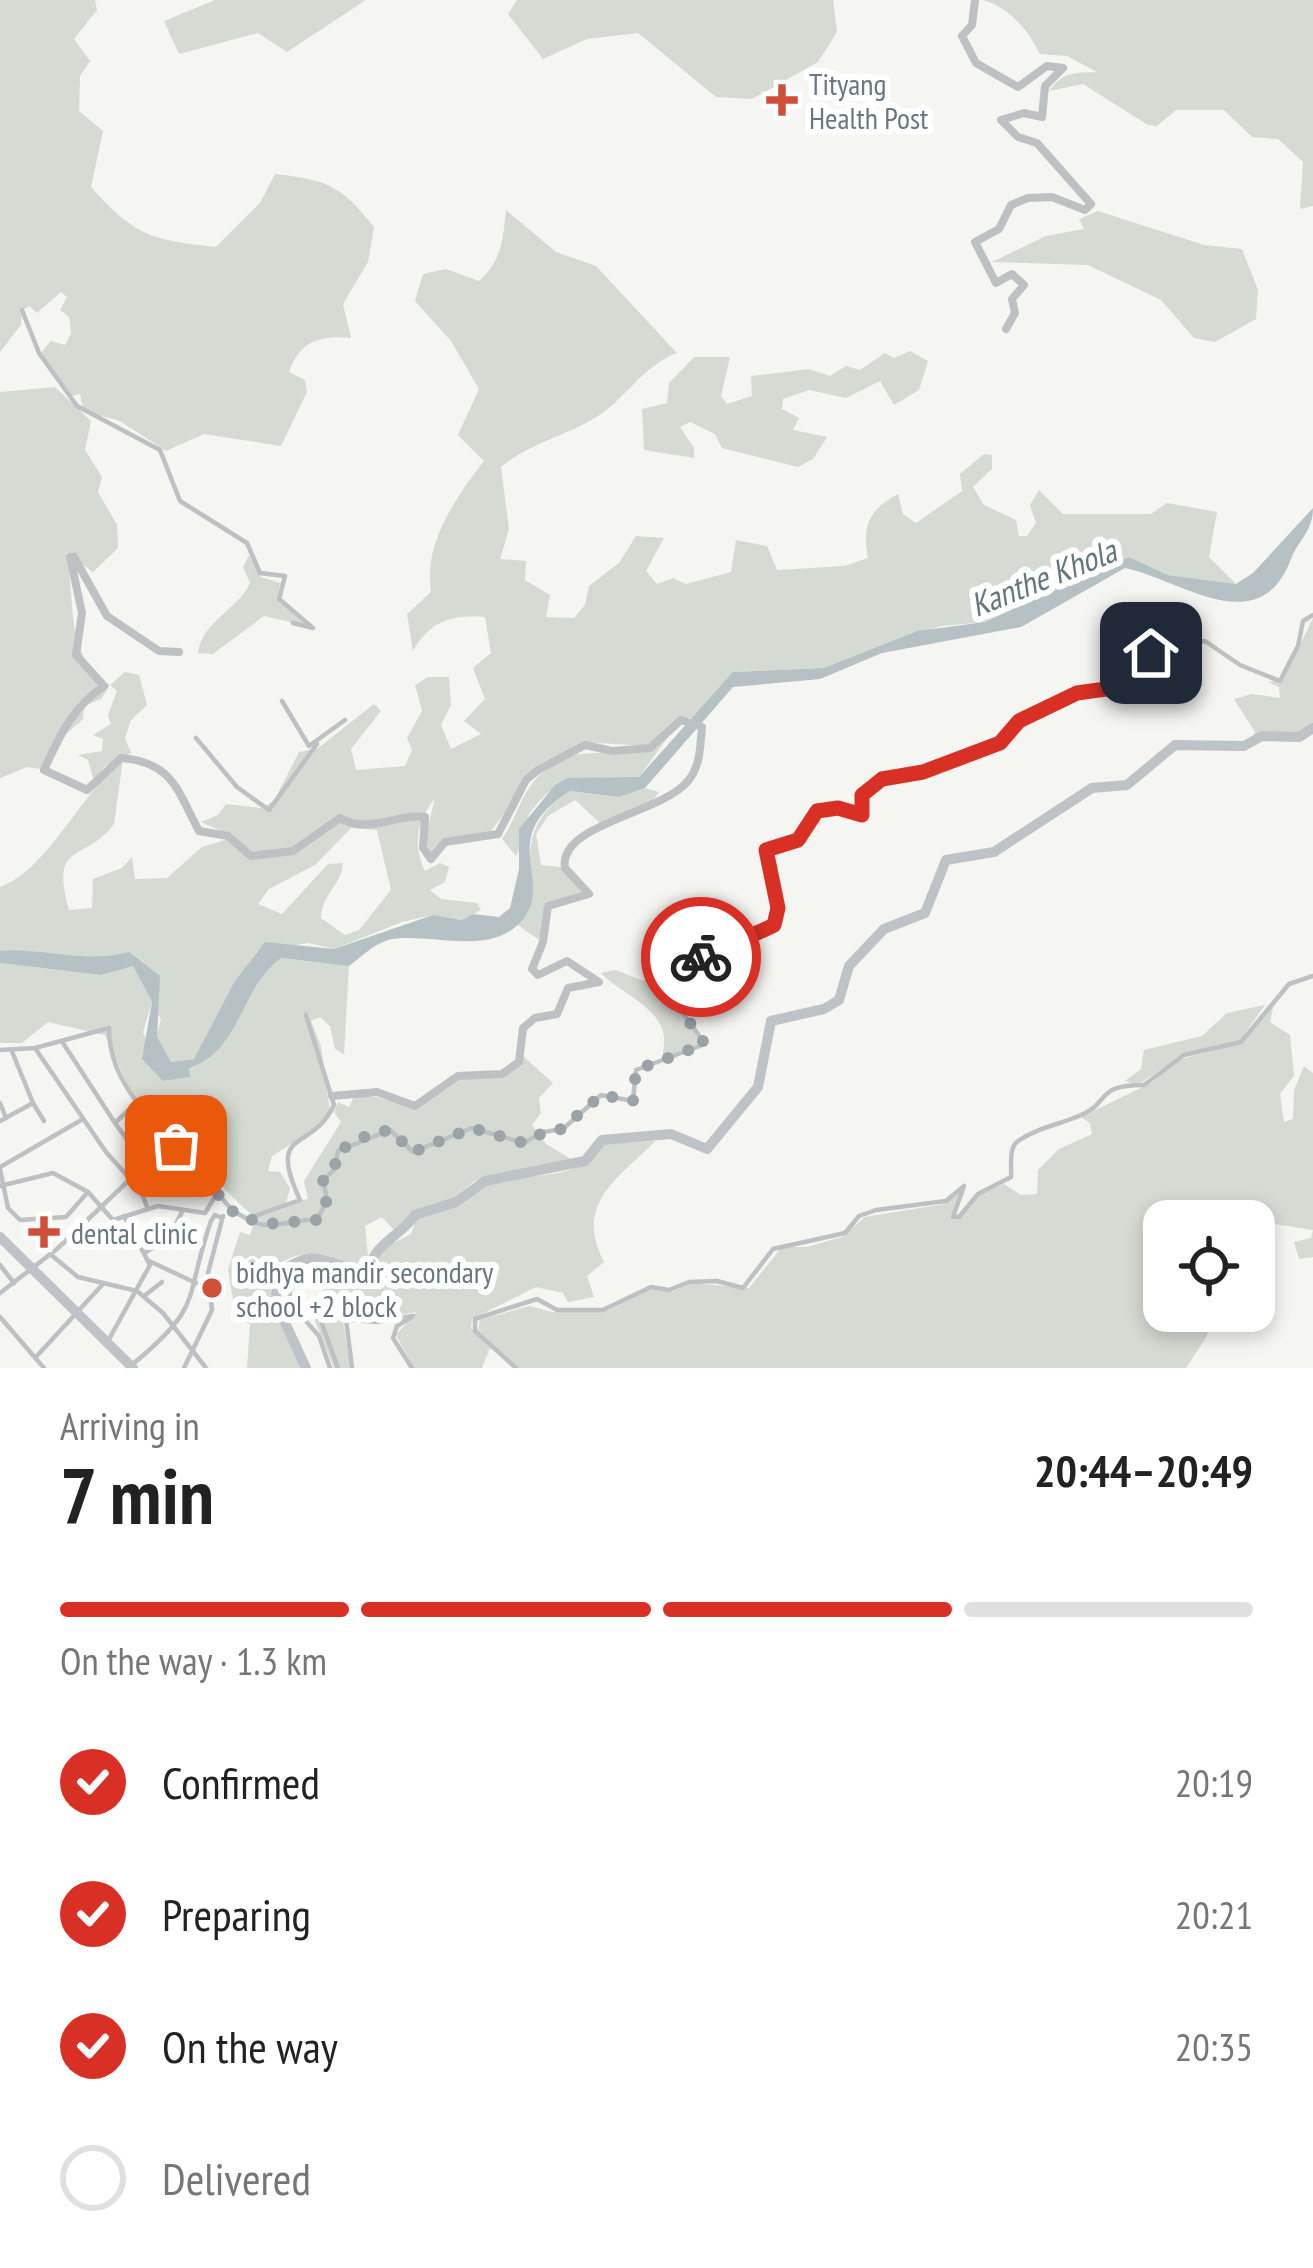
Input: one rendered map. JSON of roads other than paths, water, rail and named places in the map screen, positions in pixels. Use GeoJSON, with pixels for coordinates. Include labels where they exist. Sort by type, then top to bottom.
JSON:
{"type":"FeatureCollection","features":[{"type":"Feature","properties":{"kind":"main road"},"geometry":{"type":"LineString","coordinates":[[306,1368],[275,1301],[284,1270],[312,1256],[369,1268],[380,1245],[406,1230],[415,1215],[456,1202],[485,1181],[585,1161],[602,1140],[670,1134],[707,1149],[758,1087],[771,1021],[824,1009],[838,1000],[849,966],[884,929],[925,913],[946,860],[994,852],[1093,788],[1127,785],[1175,745],[1244,746],[1262,736],[1299,737],[1313,728]]}},
{"type":"Feature","properties":{"kind":"main road"},"geometry":{"type":"LineString","coordinates":[[0,1237],[131,1367]]}},
{"type":"Feature","properties":{"kind":"street"},"geometry":{"type":"LineString","coordinates":[[975,0],[972,25],[962,36],[976,63],[1018,87],[1047,66],[1063,68],[1045,86],[1042,117],[1024,112],[1001,120],[1018,137],[1037,143],[1091,204],[1084,210],[1052,196],[1028,198],[1011,206],[999,229],[975,242],[996,283],[1012,274],[1024,286],[1012,299],[1015,313],[1006,329]]}},
{"type":"Feature","properties":{"kind":"street"},"geometry":{"type":"LineString","coordinates":[[22,310],[39,353],[77,406],[160,450],[173,487],[193,513],[224,524],[247,543],[260,573],[283,573],[279,599],[313,628],[293,622]]}},
{"type":"Feature","properties":{"kind":"street"},"geometry":{"type":"LineString","coordinates":[[179,652],[159,652],[106,616],[79,563],[70,557],[82,613],[76,656],[104,686],[85,697],[73,721],[59,730],[44,770],[87,790],[121,758],[151,765],[178,782],[199,831],[228,836],[251,856],[293,851],[340,818],[350,824],[391,826],[410,815],[424,817],[423,848],[431,859],[445,842],[498,834],[526,780],[578,748],[650,748],[681,720],[703,727],[700,762],[684,786],[629,819],[582,834],[566,854],[565,868],[589,894],[548,906],[543,942],[532,969],[538,975],[567,962],[599,982],[568,988],[557,1014],[535,1018],[523,1028],[519,1062],[502,1074],[458,1076],[415,1106],[377,1092],[332,1096]]}},
{"type":"Feature","properties":{"kind":"street"},"geometry":{"type":"LineString","coordinates":[[0,1050],[35,1048],[109,1028],[111,1047],[137,1102],[169,1142],[202,1171],[228,1210],[266,1224],[317,1220],[327,1200],[323,1180],[334,1170],[338,1151],[370,1134],[390,1130],[413,1152],[472,1128],[524,1143],[546,1131],[562,1129],[601,1095],[633,1101],[636,1070],[705,1044],[683,1013],[701,957],[722,951],[733,938],[774,925],[778,908],[766,850],[798,840],[817,811],[838,808],[862,815],[862,795],[882,779],[923,772],[1000,743],[1019,721],[1077,693],[1106,689],[1131,652],[1158,652],[1205,640],[1240,665],[1280,681],[1298,646],[1303,621],[1313,615]]}},
{"type":"Feature","properties":{"kind":"street"},"geometry":{"type":"LineString","coordinates":[[282,701],[307,744],[317,744]]}},
{"type":"Feature","properties":{"kind":"street"},"geometry":{"type":"LineString","coordinates":[[196,738],[237,787],[269,810],[317,744],[345,720]]}},
{"type":"Feature","properties":{"kind":"street"},"geometry":{"type":"LineString","coordinates":[[516,1368],[476,1331],[475,1319],[537,1300],[556,1310],[603,1310],[651,1287],[669,1290],[689,1282],[730,1282],[743,1288],[773,1249],[844,1233],[859,1216],[876,1210],[946,1202],[964,1186],[954,1211],[956,1218],[984,1189],[1012,1178],[1012,1149],[1019,1140],[1036,1136],[1047,1124],[1081,1115],[1106,1091],[1126,1083],[1144,1085],[1184,1055],[1241,1042],[1289,984],[1313,976]]}},
{"type":"Feature","properties":{"kind":"street"},"geometry":{"type":"LineString","coordinates":[[252,1217],[300,1200],[286,1173],[290,1148],[317,1130],[332,1111],[332,1096],[306,1016]]}},
{"type":"Feature","properties":{"kind":"street"},"geometry":{"type":"LineString","coordinates":[[62,1041],[145,1164]]}},
{"type":"Feature","properties":{"kind":"street"},"geometry":{"type":"LineString","coordinates":[[35,1048],[83,1119],[141,1191],[147,1207]]}},
{"type":"Feature","properties":{"kind":"street"},"geometry":{"type":"LineString","coordinates":[[11,1049],[44,1121]]}},
{"type":"Feature","properties":{"kind":"street"},"geometry":{"type":"LineString","coordinates":[[115,1123],[137,1102]]}},
{"type":"Feature","properties":{"kind":"street"},"geometry":{"type":"LineString","coordinates":[[0,1103],[3,1119],[32,1103]]}},
{"type":"Feature","properties":{"kind":"street"},"geometry":{"type":"LineString","coordinates":[[83,1119],[0,1168],[8,1208],[27,1221],[66,1217],[88,1192]]}},
{"type":"Feature","properties":{"kind":"street"},"geometry":{"type":"LineString","coordinates":[[0,1293],[78,1230],[169,1142]]}},
{"type":"Feature","properties":{"kind":"street"},"geometry":{"type":"LineString","coordinates":[[3,1184],[53,1173],[88,1192],[113,1220],[147,1207],[205,1214],[215,1195]]}},
{"type":"Feature","properties":{"kind":"street"},"geometry":{"type":"LineString","coordinates":[[131,1367],[173,1331],[189,1309],[219,1216],[228,1210]]}},
{"type":"Feature","properties":{"kind":"street"},"geometry":{"type":"LineString","coordinates":[[141,1294],[146,1256],[168,1239],[182,1212]]}},
{"type":"Feature","properties":{"kind":"street"},"geometry":{"type":"LineString","coordinates":[[124,1216],[146,1256],[197,1283]]}},
{"type":"Feature","properties":{"kind":"street"},"geometry":{"type":"LineString","coordinates":[[184,1368],[212,1310],[204,1272],[219,1216]]}},
{"type":"Feature","properties":{"kind":"street"},"geometry":{"type":"LineString","coordinates":[[78,1230],[89,1246]]}},
{"type":"Feature","properties":{"kind":"street"},"geometry":{"type":"LineString","coordinates":[[50,1254],[68,1271],[141,1294],[163,1313],[206,1368]]}},
{"type":"Feature","properties":{"kind":"street"},"geometry":{"type":"LineString","coordinates":[[0,1265],[14,1283]]}},
{"type":"Feature","properties":{"kind":"street"},"geometry":{"type":"LineString","coordinates":[[284,1270],[306,1266],[290,1289],[290,1303],[319,1336],[334,1368]]}},
{"type":"Feature","properties":{"kind":"street"},"geometry":{"type":"LineString","coordinates":[[108,1342],[141,1294],[162,1282]]}},
{"type":"Feature","properties":{"kind":"street"},"geometry":{"type":"LineString","coordinates":[[35,1358],[103,1284]]}},
{"type":"Feature","properties":{"kind":"street"},"geometry":{"type":"LineString","coordinates":[[330,1295],[323,1306],[322,1324],[334,1368]]}},
{"type":"Feature","properties":{"kind":"street"},"geometry":{"type":"LineString","coordinates":[[352,1368],[346,1319],[376,1322],[405,1314],[413,1316],[397,1326],[393,1338],[412,1368]]}},
{"type":"Feature","properties":{"kind":"street"},"geometry":{"type":"LineString","coordinates":[[0,1317],[44,1368]]}},
{"type":"Feature","properties":{"kind":"place","name":"Tityang Health Post"},"geometry":{"type":"Point","coordinates":[782,100]}},
{"type":"Feature","properties":{"kind":"place","name":"dental clinic"},"geometry":{"type":"Point","coordinates":[44,1232]}},
{"type":"Feature","properties":{"kind":"place","name":"bidhya mandir secondary school +2 block"},"geometry":{"type":"Point","coordinates":[212,1288]}},
{"type":"Feature","properties":{"kind":"water label","name":"Kanthe Khola"},"geometry":{"type":"Point","coordinates":[1043,577]}}]}
